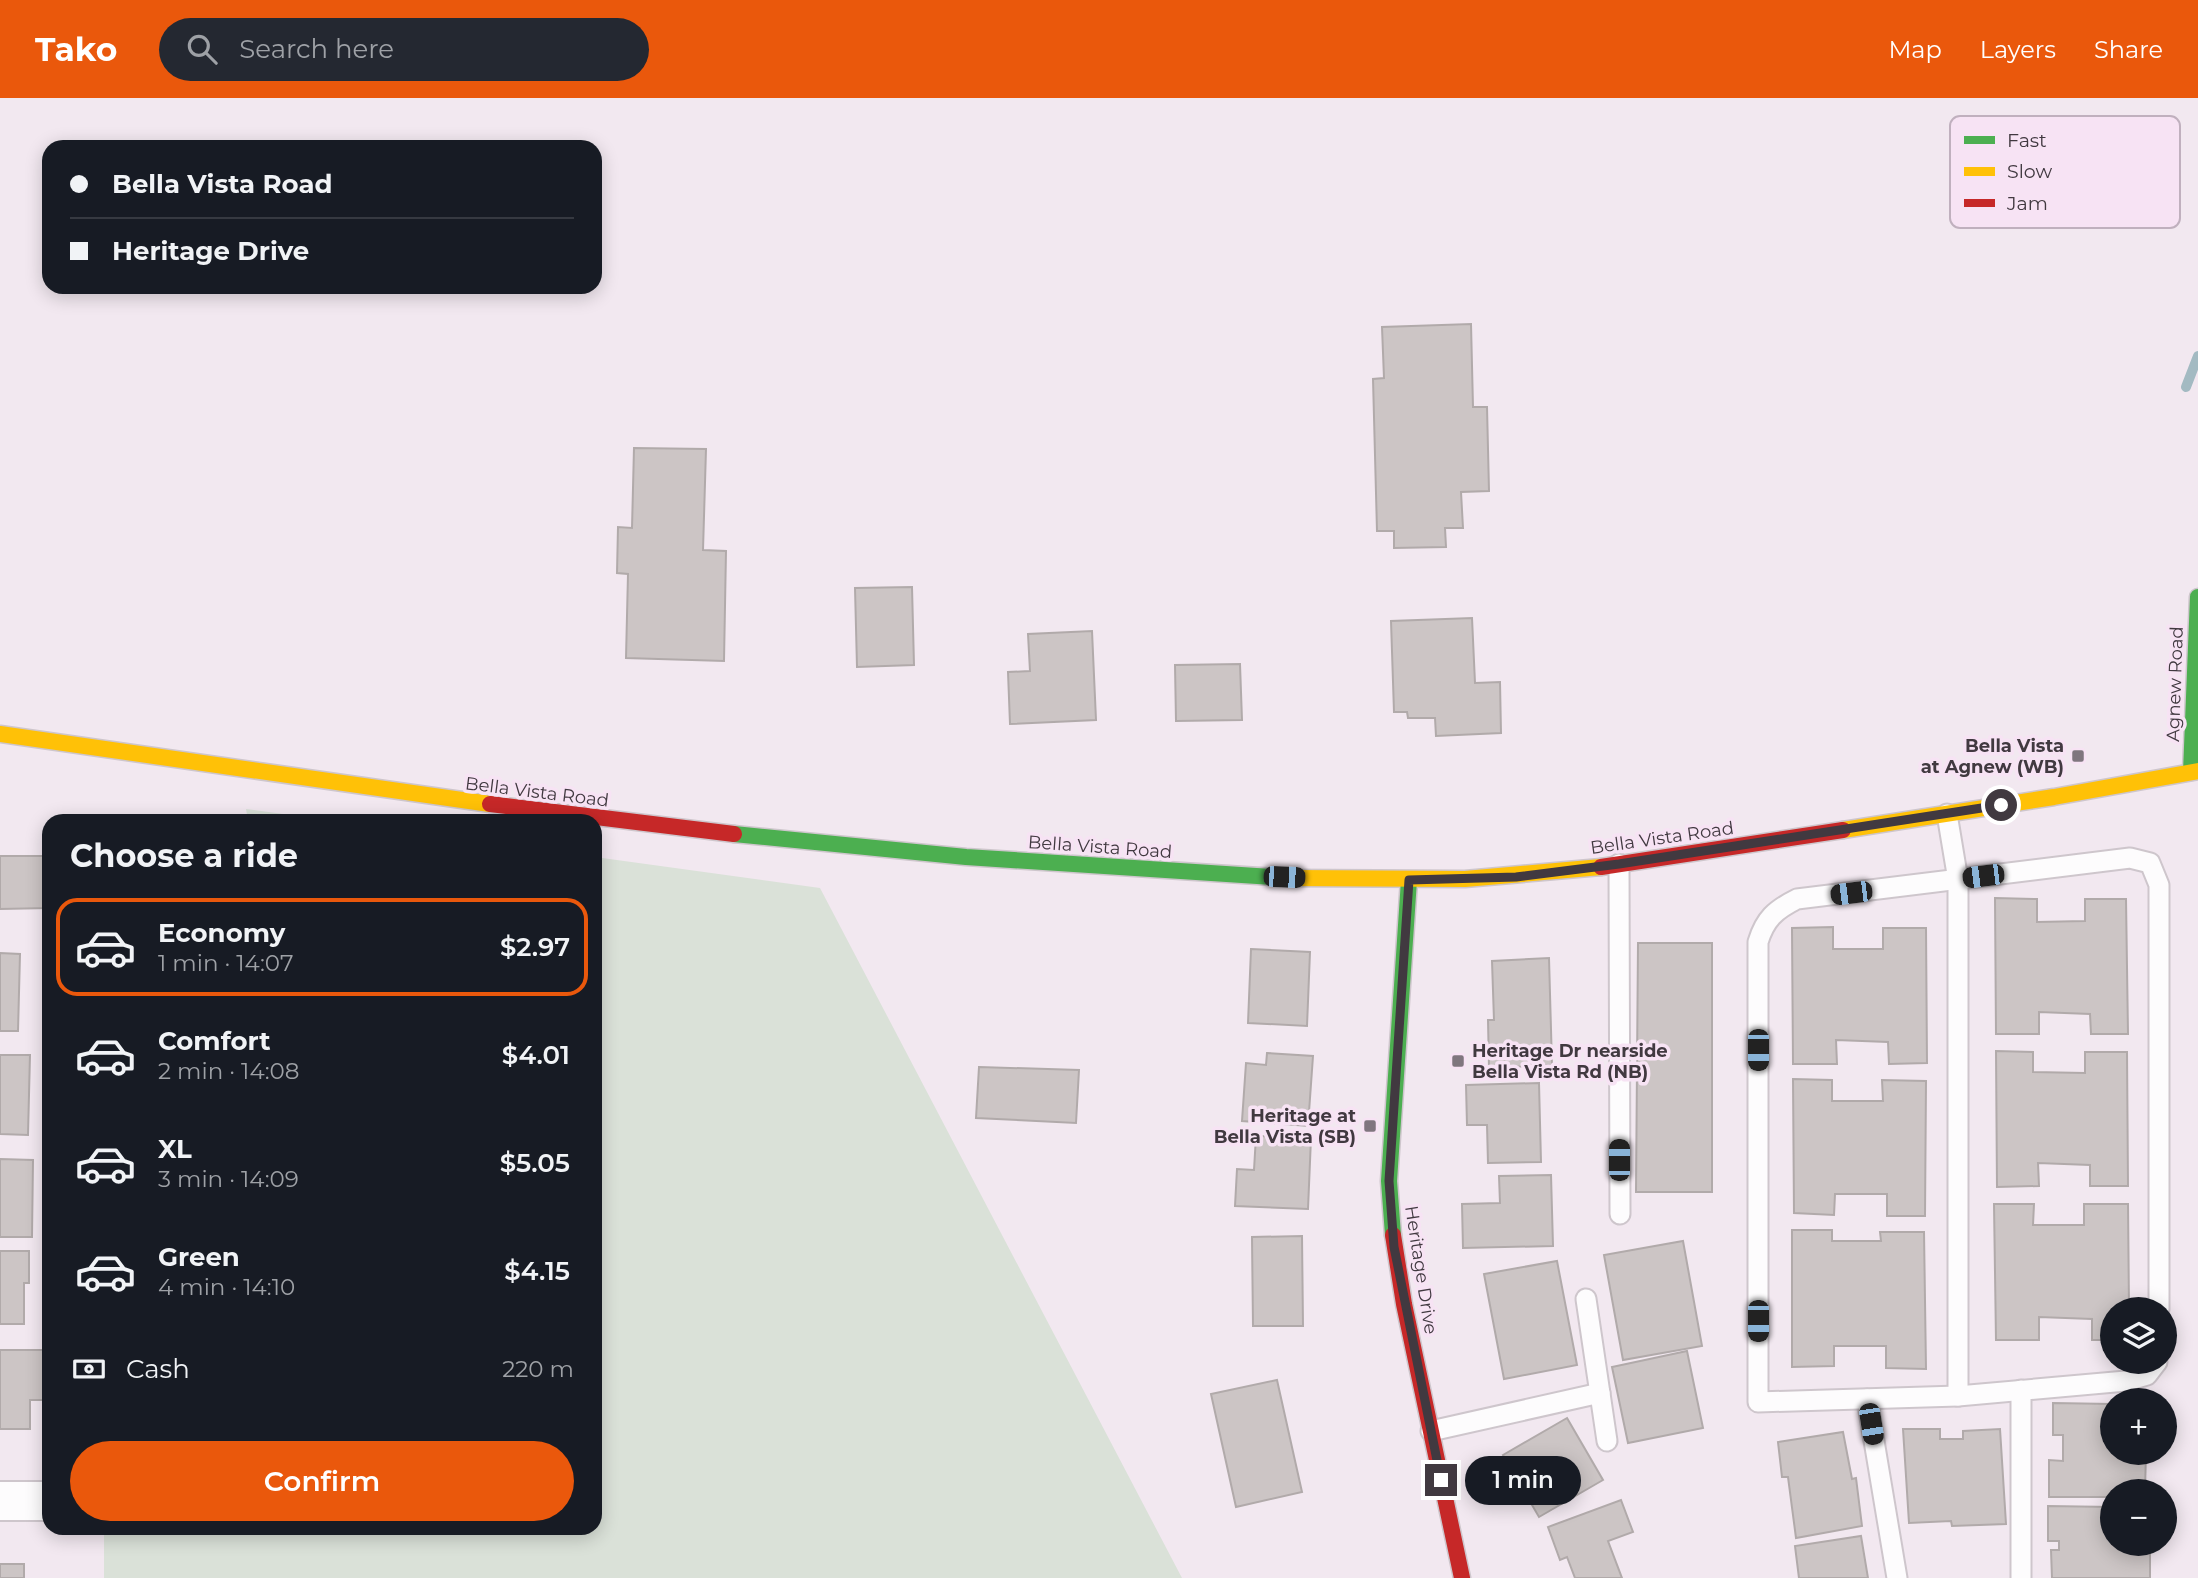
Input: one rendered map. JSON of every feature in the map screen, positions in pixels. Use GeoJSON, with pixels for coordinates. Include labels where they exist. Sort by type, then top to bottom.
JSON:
{"type":"FeatureCollection","features":[{"type":"Feature","properties":{"kind":"street","name":"Agnew Road"},"geometry":{"type":"LineString","coordinates":[[2195,772],[2198,597]]}},
{"type":"Feature","properties":{"kind":"street","name":"Bella Vista Road"},"geometry":{"type":"LineString","coordinates":[[0,734],[541,814]]}},
{"type":"Feature","properties":{"kind":"street","name":"Bella Vista Road"},"geometry":{"type":"LineString","coordinates":[[602,821],[816,844],[1037,863],[1259,876],[1409,880],[1516,877],[1947,814],[2195,772]]}},
{"type":"Feature","properties":{"kind":"street","name":"Heritage Drive"},"geometry":{"type":"LineString","coordinates":[[1409,880],[1389,1181],[1394,1247],[1462,1578]]}},
{"type":"Feature","properties":{"kind":"street"},"geometry":{"type":"LineString","coordinates":[[0,1501],[42,1501]]}},
{"type":"Feature","properties":{"kind":"lane"},"geometry":{"type":"LineString","coordinates":[[1947,814],[1958,880],[1958,1396]]}},
{"type":"Feature","properties":{"kind":"lane"},"geometry":{"type":"LineString","coordinates":[[2148,1374],[2126,1381],[1958,1396],[1758,1402],[1758,942],[1764,922],[1778,909],[1797,899],[2130,858],[2150,863],[2159,885],[2159,1297]]}},
{"type":"Feature","properties":{"kind":"lane"},"geometry":{"type":"LineString","coordinates":[[1619,864],[1619,1214]]}},
{"type":"Feature","properties":{"kind":"lane"},"geometry":{"type":"LineString","coordinates":[[1586,1299],[1607,1441]]}},
{"type":"Feature","properties":{"kind":"lane"},"geometry":{"type":"LineString","coordinates":[[2021,1390],[2021,1578]]}},
{"type":"Feature","properties":{"kind":"lane"},"geometry":{"type":"LineString","coordinates":[[1431,1431],[1600,1393]]}},
{"type":"Feature","properties":{"kind":"lane"},"geometry":{"type":"LineString","coordinates":[[1867,1399],[1897,1578]]}},
{"type":"Feature","properties":{"kind":"shaded area"},"geometry":{"type":"Polygon","coordinates":[[[246,809],[283,814],[247,814],[246,809]]]}},
{"type":"Feature","properties":{"kind":"shaded area"},"geometry":{"type":"Polygon","coordinates":[[[602,858],[820,888],[1182,1578],[104,1578],[104,1535],[602,1535],[602,858]]]}},
{"type":"Feature","properties":{"kind":"building"},"geometry":{"type":"Polygon","coordinates":[[[1471,324],[1473,407],[1487,407],[1489,491],[1461,492],[1463,528],[1445,528],[1446,547],[1394,548],[1394,531],[1377,531],[1373,379],[1384,378],[1382,327],[1471,324]]]}},
{"type":"Feature","properties":{"kind":"building"},"geometry":{"type":"Polygon","coordinates":[[[634,448],[706,449],[703,550],[726,551],[724,661],[626,658],[628,574],[617,573],[618,527],[632,528],[634,448]]]}},
{"type":"Feature","properties":{"kind":"building"},"geometry":{"type":"Polygon","coordinates":[[[912,587],[914,665],[857,667],[855,588],[912,587]]]}},
{"type":"Feature","properties":{"kind":"building"},"geometry":{"type":"Polygon","coordinates":[[[1472,618],[1475,683],[1500,682],[1501,733],[1436,736],[1435,718],[1408,718],[1407,712],[1394,712],[1391,621],[1472,618]]]}},
{"type":"Feature","properties":{"kind":"building"},"geometry":{"type":"Polygon","coordinates":[[[1092,631],[1096,720],[1010,724],[1008,672],[1030,671],[1028,634],[1092,631]]]}},
{"type":"Feature","properties":{"kind":"building"},"geometry":{"type":"Polygon","coordinates":[[[1240,664],[1242,720],[1176,721],[1175,665],[1240,664]]]}},
{"type":"Feature","properties":{"kind":"building"},"geometry":{"type":"Polygon","coordinates":[[[0,856],[42,856],[42,908],[0,909],[0,856]]]}},
{"type":"Feature","properties":{"kind":"building"},"geometry":{"type":"Polygon","coordinates":[[[1995,898],[2037,899],[2037,922],[2085,921],[2085,899],[2126,899],[2128,1034],[2091,1034],[2090,1014],[2039,1012],[2039,1034],[1996,1034],[1995,898]]]}},
{"type":"Feature","properties":{"kind":"building"},"geometry":{"type":"Polygon","coordinates":[[[1833,927],[1833,949],[1883,949],[1883,928],[1926,928],[1927,1063],[1889,1064],[1888,1042],[1836,1040],[1837,1064],[1793,1064],[1792,928],[1833,927]]]}},
{"type":"Feature","properties":{"kind":"building"},"geometry":{"type":"Polygon","coordinates":[[[1638,943],[1712,943],[1712,1192],[1636,1192],[1638,943]]]}},
{"type":"Feature","properties":{"kind":"building"},"geometry":{"type":"Polygon","coordinates":[[[1251,949],[1310,952],[1307,1026],[1248,1023],[1251,949]]]}},
{"type":"Feature","properties":{"kind":"building"},"geometry":{"type":"Polygon","coordinates":[[[0,953],[20,954],[18,1031],[0,1031],[0,953]]]}},
{"type":"Feature","properties":{"kind":"building"},"geometry":{"type":"Polygon","coordinates":[[[1549,958],[1552,1065],[1489,1068],[1488,1020],[1494,1020],[1492,961],[1549,958]]]}},
{"type":"Feature","properties":{"kind":"building"},"geometry":{"type":"Polygon","coordinates":[[[1996,1051],[2033,1052],[2033,1072],[2085,1073],[2085,1052],[2127,1052],[2128,1186],[2090,1186],[2090,1165],[2038,1163],[2039,1186],[1997,1187],[1996,1051]]]}},
{"type":"Feature","properties":{"kind":"building"},"geometry":{"type":"Polygon","coordinates":[[[1267,1053],[1313,1056],[1308,1126],[1242,1121],[1246,1063],[1266,1065],[1267,1053]]]}},
{"type":"Feature","properties":{"kind":"building"},"geometry":{"type":"Polygon","coordinates":[[[0,1055],[30,1055],[28,1135],[0,1134],[0,1055]]]}},
{"type":"Feature","properties":{"kind":"building"},"geometry":{"type":"Polygon","coordinates":[[[979,1067],[1079,1070],[1076,1123],[976,1118],[979,1067]]]}},
{"type":"Feature","properties":{"kind":"building"},"geometry":{"type":"Polygon","coordinates":[[[1793,1079],[1832,1080],[1832,1101],[1883,1101],[1882,1080],[1926,1081],[1925,1216],[1887,1216],[1887,1194],[1835,1194],[1834,1215],[1794,1213],[1793,1079]]]}},
{"type":"Feature","properties":{"kind":"building"},"geometry":{"type":"Polygon","coordinates":[[[1539,1083],[1541,1162],[1488,1163],[1487,1125],[1467,1125],[1466,1085],[1539,1083]]]}},
{"type":"Feature","properties":{"kind":"building"},"geometry":{"type":"Polygon","coordinates":[[[1256,1136],[1311,1138],[1308,1209],[1235,1206],[1237,1169],[1254,1170],[1256,1136]]]}},
{"type":"Feature","properties":{"kind":"building"},"geometry":{"type":"Polygon","coordinates":[[[0,1159],[33,1160],[32,1237],[0,1237],[0,1159]]]}},
{"type":"Feature","properties":{"kind":"building"},"geometry":{"type":"Polygon","coordinates":[[[1551,1175],[1553,1246],[1463,1248],[1462,1204],[1500,1203],[1499,1176],[1551,1175]]]}},
{"type":"Feature","properties":{"kind":"building"},"geometry":{"type":"Polygon","coordinates":[[[1994,1204],[2034,1204],[2033,1225],[2084,1225],[2084,1204],[2128,1204],[2129,1297],[2100,1297],[2100,1340],[2092,1340],[2092,1319],[2039,1317],[2039,1340],[1996,1340],[1994,1204]]]}},
{"type":"Feature","properties":{"kind":"building"},"geometry":{"type":"Polygon","coordinates":[[[1792,1230],[1832,1230],[1832,1241],[1881,1241],[1880,1232],[1924,1232],[1926,1369],[1886,1368],[1886,1346],[1834,1346],[1834,1366],[1792,1367],[1792,1230]]]}},
{"type":"Feature","properties":{"kind":"building"},"geometry":{"type":"Polygon","coordinates":[[[1302,1236],[1303,1326],[1253,1326],[1252,1237],[1302,1236]]]}},
{"type":"Feature","properties":{"kind":"building"},"geometry":{"type":"Polygon","coordinates":[[[1683,1241],[1702,1346],[1623,1360],[1604,1255],[1683,1241]]]}},
{"type":"Feature","properties":{"kind":"building"},"geometry":{"type":"Polygon","coordinates":[[[0,1251],[29,1251],[29,1283],[24,1283],[24,1324],[0,1324],[0,1251]]]}},
{"type":"Feature","properties":{"kind":"building"},"geometry":{"type":"Polygon","coordinates":[[[1557,1261],[1577,1365],[1504,1379],[1484,1274],[1557,1261]]]}},
{"type":"Feature","properties":{"kind":"building"},"geometry":{"type":"Polygon","coordinates":[[[0,1350],[42,1350],[42,1400],[30,1400],[30,1429],[0,1429],[0,1350]]]}},
{"type":"Feature","properties":{"kind":"building"},"geometry":{"type":"Polygon","coordinates":[[[1687,1351],[1703,1428],[1628,1443],[1612,1367],[1687,1351]]]}},
{"type":"Feature","properties":{"kind":"building"},"geometry":{"type":"Polygon","coordinates":[[[1277,1380],[1302,1492],[1236,1507],[1211,1394],[1277,1380]]]}},
{"type":"Feature","properties":{"kind":"building"},"geometry":{"type":"Polygon","coordinates":[[[2053,1403],[2100,1404],[2100,1465],[2146,1465],[2145,1479],[2100,1479],[2100,1497],[2049,1497],[2049,1460],[2063,1461],[2063,1435],[2053,1435],[2053,1403]]]}},
{"type":"Feature","properties":{"kind":"building"},"geometry":{"type":"Polygon","coordinates":[[[1567,1418],[1603,1480],[1539,1517],[1503,1455],[1567,1418]]]}},
{"type":"Feature","properties":{"kind":"building"},"geometry":{"type":"Polygon","coordinates":[[[1903,1429],[1940,1429],[1940,1439],[1963,1439],[1963,1431],[2000,1429],[2006,1524],[1952,1526],[1951,1521],[1909,1523],[1903,1429]]]}},
{"type":"Feature","properties":{"kind":"building"},"geometry":{"type":"Polygon","coordinates":[[[1843,1432],[1852,1479],[1856,1478],[1862,1526],[1796,1538],[1788,1477],[1782,1477],[1778,1442],[1843,1432]]]}},
{"type":"Feature","properties":{"kind":"building"},"geometry":{"type":"Polygon","coordinates":[[[1621,1500],[1633,1532],[1608,1541],[1622,1578],[1575,1578],[1567,1557],[1560,1560],[1548,1527],[1621,1500]]]}},
{"type":"Feature","properties":{"kind":"building"},"geometry":{"type":"Polygon","coordinates":[[[2048,1506],[2100,1507],[2100,1556],[2150,1556],[2150,1578],[2052,1578],[2051,1550],[2059,1550],[2059,1541],[2048,1541],[2048,1506]]]}},
{"type":"Feature","properties":{"kind":"building"},"geometry":{"type":"Polygon","coordinates":[[[1861,1536],[1868,1578],[1799,1578],[1795,1546],[1861,1536]]]}},
{"type":"Feature","properties":{"kind":"building"},"geometry":{"type":"Polygon","coordinates":[[[0,1564],[24,1564],[24,1578],[0,1578],[0,1564]]]}},
{"type":"Feature","properties":{"kind":"waterway"},"geometry":{"type":"LineString","coordinates":[[2186,387],[2198,356]]}},
{"type":"Feature","properties":{"kind":"traffic: fast"},"geometry":{"type":"LineString","coordinates":[[2191,772],[2198,597]]}},
{"type":"Feature","properties":{"kind":"traffic: fast"},"geometry":{"type":"LineString","coordinates":[[734,834],[966,857],[1289,878]]}},
{"type":"Feature","properties":{"kind":"traffic: fast"},"geometry":{"type":"LineString","coordinates":[[1393,1235],[1389,1181],[1409,880]]}},
{"type":"Feature","properties":{"kind":"traffic: slow"},"geometry":{"type":"LineString","coordinates":[[0,734],[490,804]]}},
{"type":"Feature","properties":{"kind":"traffic: slow"},"geometry":{"type":"LineString","coordinates":[[1843,830],[2198,771]]}},
{"type":"Feature","properties":{"kind":"traffic: slow"},"geometry":{"type":"LineString","coordinates":[[1289,878],[1465,879],[1601,867]]}},
{"type":"Feature","properties":{"kind":"traffic: jam"},"geometry":{"type":"LineString","coordinates":[[490,804],[571,814]]}},
{"type":"Feature","properties":{"kind":"traffic: jam"},"geometry":{"type":"LineString","coordinates":[[602,818],[734,834]]}},
{"type":"Feature","properties":{"kind":"traffic: jam"},"geometry":{"type":"LineString","coordinates":[[1601,867],[1843,830]]}},
{"type":"Feature","properties":{"kind":"traffic: jam"},"geometry":{"type":"LineString","coordinates":[[1393,1235],[1404,1304],[1462,1578]]}},
{"type":"Feature","properties":{"kind":"place","name":"Bella Vista at Agnew (WB)"},"geometry":{"type":"Point","coordinates":[2078,756]}},
{"type":"Feature","properties":{"kind":"place","name":"Heritage Dr nearside Bella Vista Rd (NB)"},"geometry":{"type":"Point","coordinates":[1458,1061]}},
{"type":"Feature","properties":{"kind":"place","name":"Heritage at Bella Vista (SB)"},"geometry":{"type":"Point","coordinates":[1370,1126]}},
{"type":"Feature","properties":{"kind":"route"},"geometry":{"type":"LineString","coordinates":[[1441,1480],[1394,1247],[1389,1181],[1409,880],[1516,877],[1619,864],[2001,805]]}}]}
